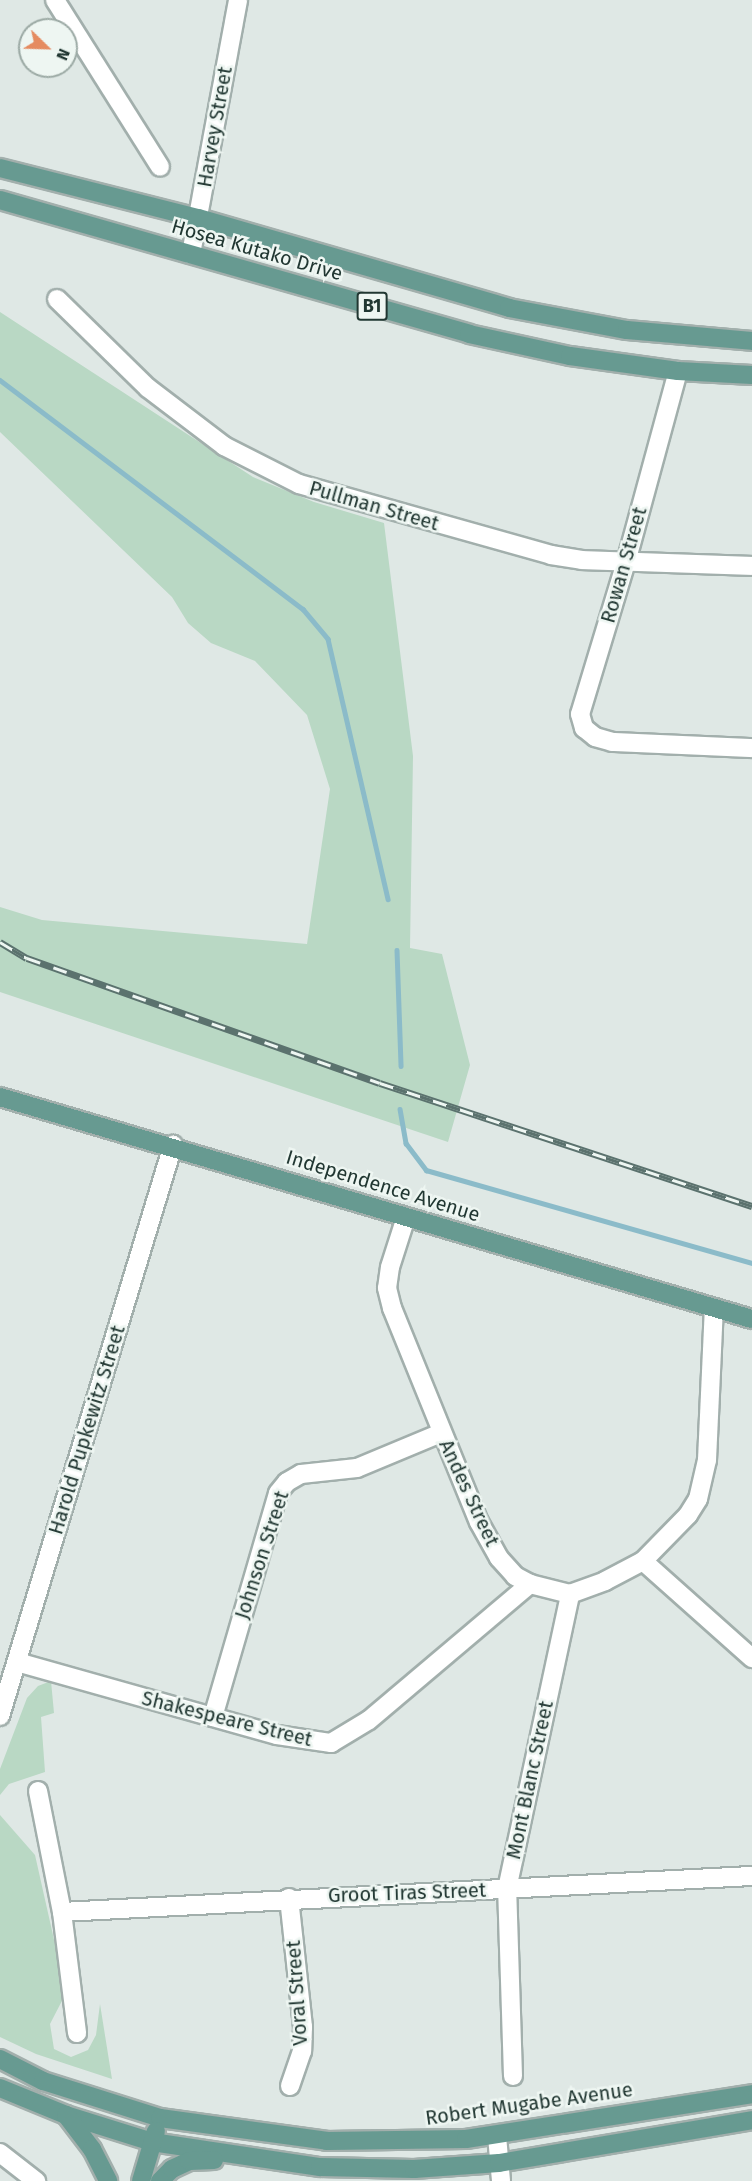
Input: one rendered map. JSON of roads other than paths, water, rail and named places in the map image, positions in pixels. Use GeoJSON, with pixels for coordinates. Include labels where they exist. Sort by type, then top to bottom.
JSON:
{"type":"FeatureCollection","features":[{"type":"Feature","properties":{"kind":"main road","name":"Hosea Kutako Drive"},"geometry":{"type":"LineString","coordinates":[[0,168],[198,218],[508,308],[627,330],[752,341]]}},
{"type":"Feature","properties":{"kind":"main road","name":"Hosea Kutako Drive"},"geometry":{"type":"LineString","coordinates":[[0,200],[469,334],[570,356],[678,371],[752,375]]}},
{"type":"Feature","properties":{"kind":"main road","name":"Independence Avenue"},"geometry":{"type":"LineString","coordinates":[[0,1097],[173,1145],[406,1217],[752,1319]]}},
{"type":"Feature","properties":{"kind":"main road","name":"Robert Mugabe Avenue"},"geometry":{"type":"LineString","coordinates":[[0,2059],[53,2084],[160,2118],[327,2141],[401,2143],[497,2136],[752,2094]]}},
{"type":"Feature","properties":{"kind":"main road"},"geometry":{"type":"LineString","coordinates":[[0,2088],[66,2115],[152,2142],[273,2161],[373,2169],[500,2172],[752,2120]]}},
{"type":"Feature","properties":{"kind":"main road"},"geometry":{"type":"LineString","coordinates":[[66,2115],[92,2149],[108,2181]]}},
{"type":"Feature","properties":{"kind":"main road"},"geometry":{"type":"LineString","coordinates":[[141,2181],[160,2118]]}},
{"type":"Feature","properties":{"kind":"main road"},"geometry":{"type":"LineString","coordinates":[[160,2181],[172,2169],[189,2161],[273,2161]]}},
{"type":"Feature","properties":{"kind":"street"},"geometry":{"type":"LineString","coordinates":[[55,0],[160,167]]}},
{"type":"Feature","properties":{"kind":"street","name":"Harvey Street"},"geometry":{"type":"LineString","coordinates":[[191,254],[238,0]]}},
{"type":"Feature","properties":{"kind":"street","name":"Pullman Street"},"geometry":{"type":"LineString","coordinates":[[57,299],[148,388],[241,458],[299,483],[503,544],[582,560],[752,566]]}},
{"type":"Feature","properties":{"kind":"street","name":"Rowan Street"},"geometry":{"type":"LineString","coordinates":[[678,371],[626,562],[580,714],[584,728],[595,737],[612,742],[752,748]]}},
{"type":"Feature","properties":{"kind":"street","name":"Harold Pupkewitz Street"},"geometry":{"type":"LineString","coordinates":[[0,1716],[173,1145]]}},
{"type":"Feature","properties":{"kind":"street","name":"Andes Street"},"geometry":{"type":"LineString","coordinates":[[406,1217],[387,1288],[413,1367],[479,1522],[499,1558],[515,1576],[530,1584],[570,1594]]}},
{"type":"Feature","properties":{"kind":"street"},"geometry":{"type":"LineString","coordinates":[[570,1594],[643,1561],[675,1532],[698,1499],[704,1482],[714,1308]]}},
{"type":"Feature","properties":{"kind":"street","name":"Johnson Street"},"geometry":{"type":"LineString","coordinates":[[213,1717],[278,1493],[287,1482],[309,1472],[357,1467],[441,1433]]}},
{"type":"Feature","properties":{"kind":"street"},"geometry":{"type":"LineString","coordinates":[[643,1561],[752,1658]]}},
{"type":"Feature","properties":{"kind":"street","name":"Shakespeare Street"},"geometry":{"type":"LineString","coordinates":[[17,1662],[277,1735],[331,1743],[369,1720],[530,1584]]}},
{"type":"Feature","properties":{"kind":"street","name":"Mont Blanc Street"},"geometry":{"type":"LineString","coordinates":[[513,2076],[507,1889],[570,1594]]}},
{"type":"Feature","properties":{"kind":"street"},"geometry":{"type":"LineString","coordinates":[[38,1791],[62,1912],[77,2033]]}},
{"type":"Feature","properties":{"kind":"street","name":"Groot Tiras Street"},"geometry":{"type":"LineString","coordinates":[[62,1912],[289,1898],[752,1876]]}},
{"type":"Feature","properties":{"kind":"street","name":"Voral Street"},"geometry":{"type":"LineString","coordinates":[[289,1898],[303,2027],[302,2051],[290,2086]]}},
{"type":"Feature","properties":{"kind":"street"},"geometry":{"type":"LineString","coordinates":[[497,2136],[500,2172]]}},
{"type":"Feature","properties":{"kind":"street"},"geometry":{"type":"LineString","coordinates":[[0,2153],[36,2181]]}},
{"type":"Feature","properties":{"kind":"waterway"},"geometry":{"type":"LineString","coordinates":[[0,380],[303,609],[328,639],[388,899]]}},
{"type":"Feature","properties":{"kind":"waterway"},"geometry":{"type":"LineString","coordinates":[[397,950],[401,1066]]}},
{"type":"Feature","properties":{"kind":"waterway"},"geometry":{"type":"LineString","coordinates":[[400,1109],[406,1143],[426,1170],[752,1263]]}},
{"type":"Feature","properties":{"kind":"railway"},"geometry":{"type":"LineString","coordinates":[[0,942],[27,958],[380,1083],[752,1206]]}}]}
